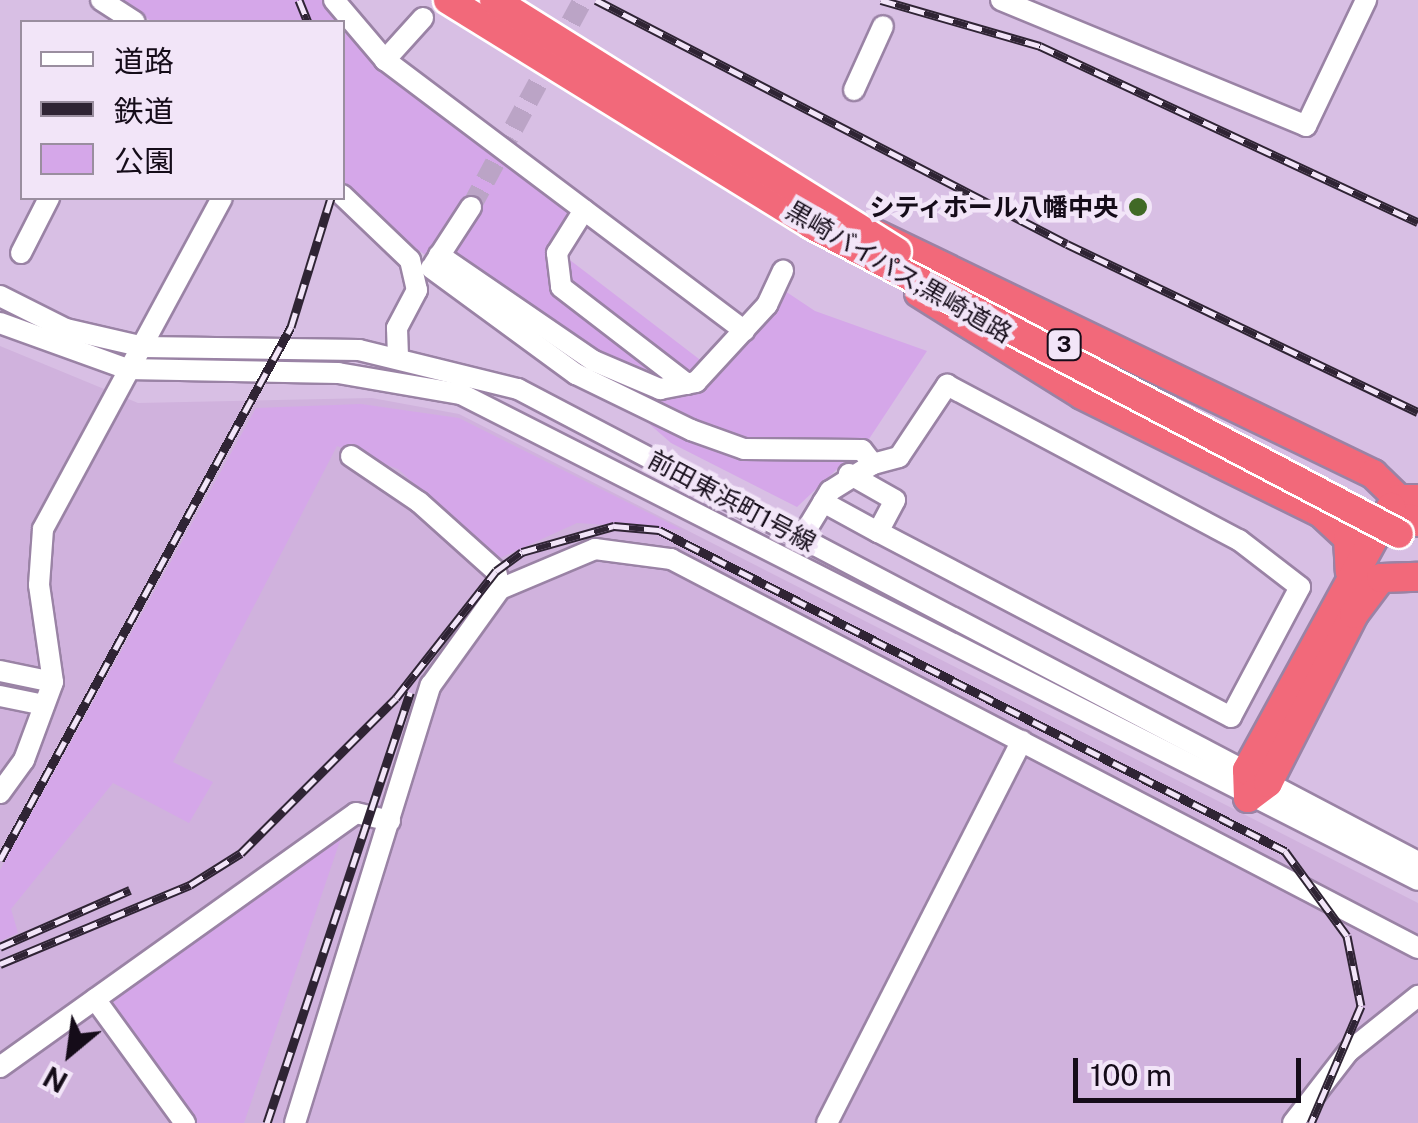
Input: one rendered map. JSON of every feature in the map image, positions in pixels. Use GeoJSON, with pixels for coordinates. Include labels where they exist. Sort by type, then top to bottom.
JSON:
{"type":"FeatureCollection","features":[{"type":"Feature","properties":{"kind":"highway","name":"黒崎バイパス;黒崎道路"},"geometry":{"type":"LineString","coordinates":[[448,0],[822,219],[1418,544]]}},
{"type":"Feature","properties":{"kind":"highway","name":"黒崎バイパス;黒崎道路"},"geometry":{"type":"LineString","coordinates":[[494,0],[822,219],[1418,522]]}},
{"type":"Feature","properties":{"kind":"highway"},"geometry":{"type":"LineString","coordinates":[[822,219],[1222,400],[1373,474],[1409,499]]}},
{"type":"Feature","properties":{"kind":"highway"},"geometry":{"type":"LineString","coordinates":[[822,219],[1082,395],[1196,448],[1336,524],[1348,538],[1350,571]]}},
{"type":"Feature","properties":{"kind":"highway"},"geometry":{"type":"LineString","coordinates":[[1254,784],[1350,571],[1409,499]]}},
{"type":"Feature","properties":{"kind":"highway"},"geometry":{"type":"LineString","coordinates":[[1254,784],[1354,614],[1409,499]]}},
{"type":"Feature","properties":{"kind":"highway"},"geometry":{"type":"LineString","coordinates":[[1354,614],[1381,578],[1418,577]]}},
{"type":"Feature","properties":{"kind":"street"},"geometry":{"type":"LineString","coordinates":[[102,0],[131,20]]}},
{"type":"Feature","properties":{"kind":"street"},"geometry":{"type":"LineString","coordinates":[[334,0],[385,60],[744,331]]}},
{"type":"Feature","properties":{"kind":"street"},"geometry":{"type":"LineString","coordinates":[[1001,0],[1306,126],[1366,0]]}},
{"type":"Feature","properties":{"kind":"street"},"geometry":{"type":"LineString","coordinates":[[385,60],[423,18]]}},
{"type":"Feature","properties":{"kind":"street"},"geometry":{"type":"LineString","coordinates":[[854,90],[883,26]]}},
{"type":"Feature","properties":{"kind":"street"},"geometry":{"type":"LineString","coordinates":[[345,197],[410,260],[416,290]]}},
{"type":"Feature","properties":{"kind":"street"},"geometry":{"type":"LineString","coordinates":[[21,254],[48,200]]}},
{"type":"Feature","properties":{"kind":"street"},"geometry":{"type":"LineString","coordinates":[[0,793],[53,682],[39,586],[43,528],[221,200]]}},
{"type":"Feature","properties":{"kind":"street"},"geometry":{"type":"LineString","coordinates":[[398,354],[398,328],[416,290],[471,207]]}},
{"type":"Feature","properties":{"kind":"street"},"geometry":{"type":"LineString","coordinates":[[584,210],[557,254],[561,286],[687,384]]}},
{"type":"Feature","properties":{"kind":"street"},"geometry":{"type":"LineString","coordinates":[[435,262],[594,361],[660,389],[687,384],[744,331],[783,272]]}},
{"type":"Feature","properties":{"kind":"street"},"geometry":{"type":"LineString","coordinates":[[435,262],[576,374],[690,430],[744,448],[862,450],[874,464]]}},
{"type":"Feature","properties":{"kind":"street","name":"前田東浜町1号線"},"geometry":{"type":"LineString","coordinates":[[0,296],[66,329],[144,347],[398,354],[518,389],[802,538],[1254,784],[1418,880]]}},
{"type":"Feature","properties":{"kind":"street","name":"前田東浜町1号線"},"geometry":{"type":"LineString","coordinates":[[0,323],[127,370],[338,373],[461,394],[1418,862]]}},
{"type":"Feature","properties":{"kind":"street"},"geometry":{"type":"LineString","coordinates":[[802,538],[822,502],[849,474],[899,457],[946,386],[1239,540],[1300,587],[1232,718],[822,502]]}},
{"type":"Feature","properties":{"kind":"street"},"geometry":{"type":"LineString","coordinates":[[351,456],[419,502],[496,571],[500,589]]}},
{"type":"Feature","properties":{"kind":"street"},"geometry":{"type":"LineString","coordinates":[[849,474],[895,500],[878,532]]}},
{"type":"Feature","properties":{"kind":"street"},"geometry":{"type":"LineString","coordinates":[[295,1123],[432,684],[500,589],[595,549],[636,548],[1022,741],[1418,948]]}},
{"type":"Feature","properties":{"kind":"street"},"geometry":{"type":"LineString","coordinates":[[0,671],[53,682]]}},
{"type":"Feature","properties":{"kind":"street"},"geometry":{"type":"LineString","coordinates":[[0,696],[44,706]]}},
{"type":"Feature","properties":{"kind":"street"},"geometry":{"type":"LineString","coordinates":[[827,1123],[1022,741]]}},
{"type":"Feature","properties":{"kind":"street"},"geometry":{"type":"LineString","coordinates":[[0,1067],[356,813],[390,821]]}},
{"type":"Feature","properties":{"kind":"street"},"geometry":{"type":"LineString","coordinates":[[1293,1123],[1348,1052],[1418,996]]}},
{"type":"Feature","properties":{"kind":"street"},"geometry":{"type":"LineString","coordinates":[[95,999],[186,1123]]}},
{"type":"Feature","properties":{"kind":"shaded area"},"geometry":{"type":"Polygon","coordinates":[[[0,346],[138,403],[372,398],[459,414],[1418,903],[1418,1123],[0,1123],[0,346]]]}},
{"type":"Feature","properties":{"kind":"green space"},"geometry":{"type":"Polygon","coordinates":[[[118,0],[325,0],[340,20],[150,20],[118,0]]]}},
{"type":"Feature","properties":{"kind":"green space"},"geometry":{"type":"Polygon","coordinates":[[[345,26],[573,210],[549,244],[716,372],[782,289],[815,311],[927,351],[869,439],[797,507],[671,443],[581,364],[418,250],[345,184],[345,26]]]}},
{"type":"Feature","properties":{"kind":"green space"},"geometry":{"type":"Polygon","coordinates":[[[361,404],[459,418],[683,530],[577,523],[498,559],[398,469],[337,446],[173,762],[213,782],[189,823],[113,783],[11,909],[18,933],[0,941],[0,870],[256,408],[361,404]]]}},
{"type":"Feature","properties":{"kind":"green space"},"geometry":{"type":"Polygon","coordinates":[[[343,832],[244,1123],[196,1123],[110,1004],[343,832]]]}},
{"type":"Feature","properties":{"kind":"tunnel"},"geometry":{"type":"LineString","coordinates":[[471,207],[583,0]]}},
{"type":"Feature","properties":{"kind":"railway"},"geometry":{"type":"LineString","coordinates":[[299,0],[307,20]]}},
{"type":"Feature","properties":{"kind":"railway"},"geometry":{"type":"LineString","coordinates":[[596,0],[1067,244],[1418,412]]}},
{"type":"Feature","properties":{"kind":"railway"},"geometry":{"type":"LineString","coordinates":[[881,0],[1040,46],[1418,222]]}},
{"type":"Feature","properties":{"kind":"railway"},"geometry":{"type":"LineString","coordinates":[[0,860],[291,327],[330,200]]}},
{"type":"Feature","properties":{"kind":"railway"},"geometry":{"type":"LineString","coordinates":[[0,964],[190,885],[241,853],[396,698],[496,571],[522,552],[614,526],[659,530],[1285,851],[1347,936],[1361,1006],[1311,1123]]}},
{"type":"Feature","properties":{"kind":"railway"},"geometry":{"type":"LineString","coordinates":[[267,1123],[410,692]]}},
{"type":"Feature","properties":{"kind":"railway"},"geometry":{"type":"LineString","coordinates":[[0,947],[130,890]]}},
{"type":"Feature","properties":{"kind":"place","name":"シティホール八幡中央"},"geometry":{"type":"Point","coordinates":[1138,207]}}]}
